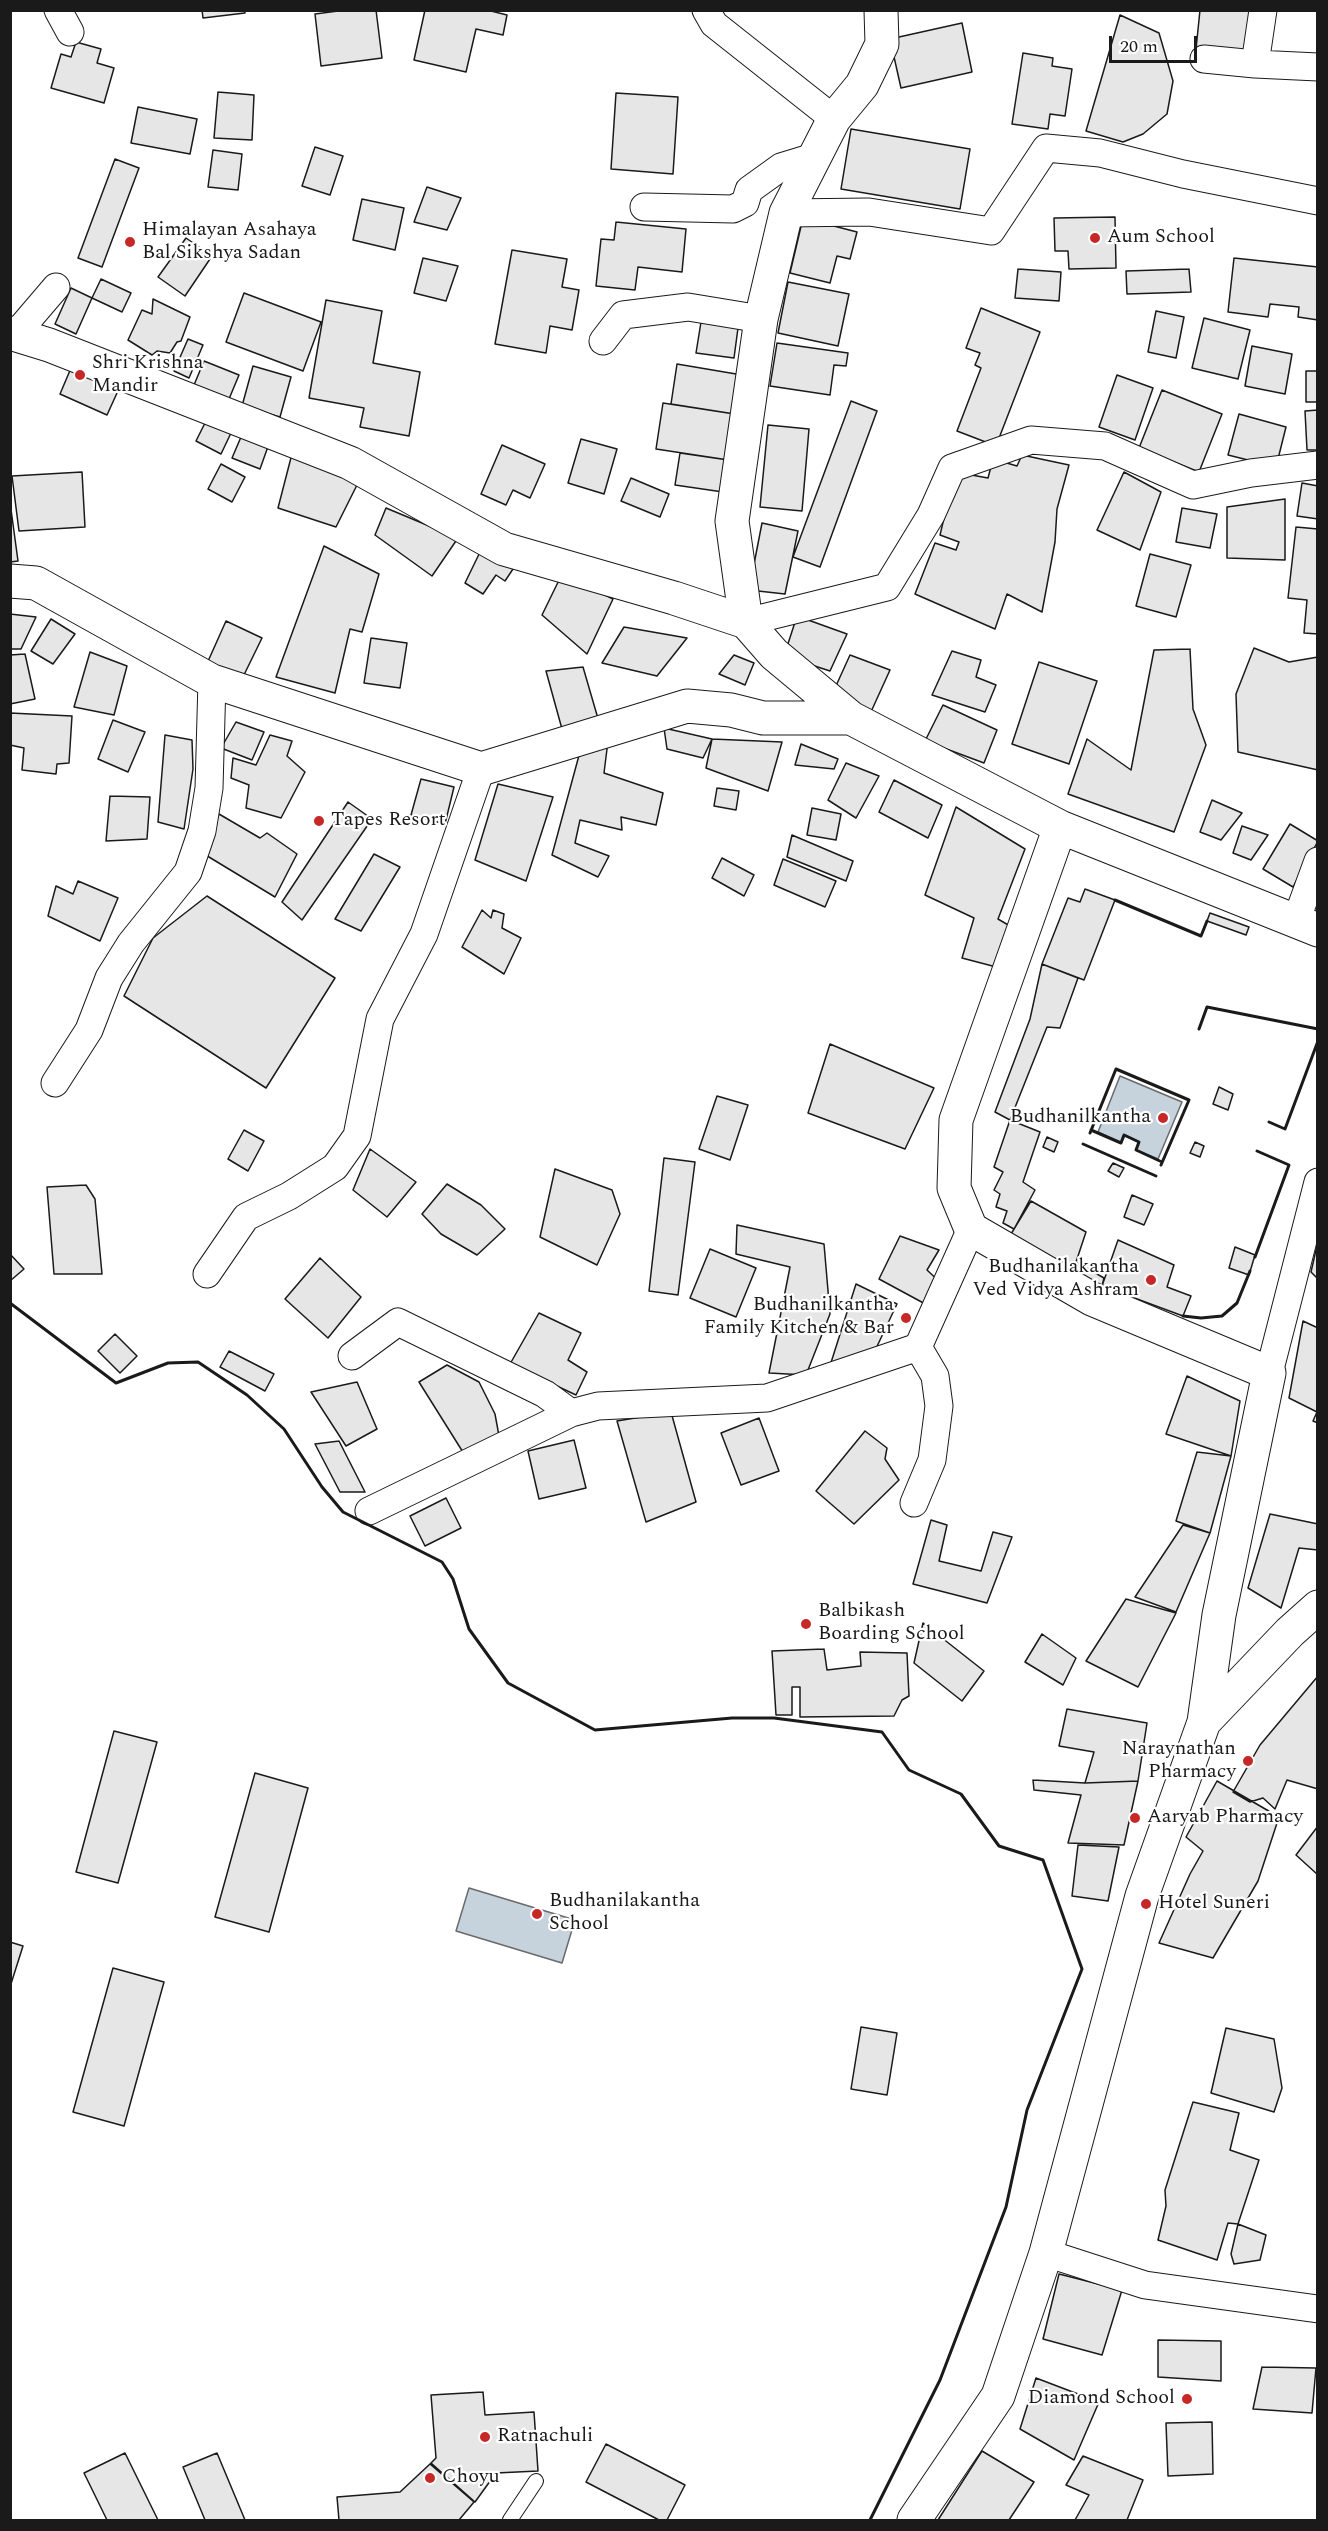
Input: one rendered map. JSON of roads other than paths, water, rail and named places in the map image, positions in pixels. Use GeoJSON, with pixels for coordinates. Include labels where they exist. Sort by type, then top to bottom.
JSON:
{"type":"FeatureCollection","features":[{"type":"Feature","properties":{"kind":"street"},"geometry":{"type":"LineString","coordinates":[[706,10],[714,24],[834,119]]}},
{"type":"Feature","properties":{"kind":"street"},"geometry":{"type":"LineString","coordinates":[[746,622],[732,522],[761,320],[786,213],[834,119],[862,86],[882,44],[881,10]]}},
{"type":"Feature","properties":{"kind":"street"},"geometry":{"type":"LineString","coordinates":[[1255,64],[1263,10]]}},
{"type":"Feature","properties":{"kind":"street"},"geometry":{"type":"LineString","coordinates":[[1204,59],[1317,67]]}},
{"type":"Feature","properties":{"kind":"street"},"geometry":{"type":"LineString","coordinates":[[786,213],[869,212],[991,231],[1046,148],[1100,153],[1183,174],[1317,201]]}},
{"type":"Feature","properties":{"kind":"street"},"geometry":{"type":"LineString","coordinates":[[644,207],[733,209],[745,203],[749,190],[781,167],[814,157]]}},
{"type":"Feature","properties":{"kind":"street"},"geometry":{"type":"LineString","coordinates":[[56,287],[13,334],[49,345],[350,463],[504,549],[674,598],[746,622],[774,654],[851,718],[1060,828],[1307,926],[1317,861]]}},
{"type":"Feature","properties":{"kind":"street"},"geometry":{"type":"LineString","coordinates":[[603,341],[623,315],[688,307],[761,320]]}},
{"type":"Feature","properties":{"kind":"street"},"geometry":{"type":"LineString","coordinates":[[746,622],[887,587],[931,515],[952,468],[1031,440],[1105,446],[1193,485],[1251,473],[1317,465]]}},
{"type":"Feature","properties":{"kind":"street"},"geometry":{"type":"LineString","coordinates":[[10,581],[36,583],[212,681],[481,770],[687,706],[730,710],[763,718],[851,718]]}},
{"type":"Feature","properties":{"kind":"street"},"geometry":{"type":"LineString","coordinates":[[55,1083],[88,1030],[109,978],[131,943],[188,872],[202,831],[209,788],[212,681]]}},
{"type":"Feature","properties":{"kind":"street"},"geometry":{"type":"LineString","coordinates":[[207,1274],[246,1217],[289,1196],[335,1167],[357,1136],[380,1019],[424,934],[481,770]]}},
{"type":"Feature","properties":{"kind":"street"},"geometry":{"type":"LineString","coordinates":[[1060,828],[956,1120],[954,1188],[971,1229],[1092,1299],[1269,1373]]}},
{"type":"Feature","properties":{"kind":"street"},"geometry":{"type":"LineString","coordinates":[[914,2520],[998,2396],[1046,2253],[1142,1896],[1204,1722],[1219,1615],[1269,1373],[1317,1182]]}},
{"type":"Feature","properties":{"kind":"street"},"geometry":{"type":"LineString","coordinates":[[369,1511],[571,1413],[598,1406],[767,1398],[918,1347],[971,1229]]}},
{"type":"Feature","properties":{"kind":"street"},"geometry":{"type":"LineString","coordinates":[[352,1356],[398,1322],[545,1394],[571,1413]]}},
{"type":"Feature","properties":{"kind":"street"},"geometry":{"type":"LineString","coordinates":[[914,1503],[932,1460],[939,1406],[935,1376],[918,1347]]}},
{"type":"Feature","properties":{"kind":"street"},"geometry":{"type":"LineString","coordinates":[[1204,1722],[1317,1606]]}},
{"type":"Feature","properties":{"kind":"street"},"geometry":{"type":"LineString","coordinates":[[1046,2253],[1144,2285],[1317,2309]]}},
{"type":"Feature","properties":{"kind":"lane"},"geometry":{"type":"LineString","coordinates":[[510,2520],[536,2481]]}},
{"type":"Feature","properties":{"kind":"place","name":"Aum School"},"geometry":{"type":"Point","coordinates":[1095,238]}},
{"type":"Feature","properties":{"kind":"place","name":"Himalayan Asahaya Bal Sikshya Sadan"},"geometry":{"type":"Point","coordinates":[130,242]}},
{"type":"Feature","properties":{"kind":"place","name":"Shri Krishna Mandir"},"geometry":{"type":"Point","coordinates":[80,375]}},
{"type":"Feature","properties":{"kind":"place","name":"Tapes Resort"},"geometry":{"type":"Point","coordinates":[319,821]}},
{"type":"Feature","properties":{"kind":"place","name":"Budhanilkantha"},"geometry":{"type":"Point","coordinates":[1163,1118]}},
{"type":"Feature","properties":{"kind":"place","name":"Budhanilakantha Ved Vidya Ashram"},"geometry":{"type":"Point","coordinates":[1151,1280]}},
{"type":"Feature","properties":{"kind":"place","name":"Budhanilkantha Family Kitchen & Bar"},"geometry":{"type":"Point","coordinates":[906,1318]}},
{"type":"Feature","properties":{"kind":"place","name":"Balbikash Boarding School"},"geometry":{"type":"Point","coordinates":[806,1624]}},
{"type":"Feature","properties":{"kind":"place","name":"Naraynathan Pharmacy"},"geometry":{"type":"Point","coordinates":[1248,1761]}},
{"type":"Feature","properties":{"kind":"place","name":"Aaryab Pharmacy"},"geometry":{"type":"Point","coordinates":[1135,1818]}},
{"type":"Feature","properties":{"kind":"place","name":"Hotel Suneri"},"geometry":{"type":"Point","coordinates":[1146,1904]}},
{"type":"Feature","properties":{"kind":"place","name":"Budhanilakantha School"},"geometry":{"type":"Point","coordinates":[537,1914]}},
{"type":"Feature","properties":{"kind":"place","name":"Diamond School"},"geometry":{"type":"Point","coordinates":[1187,2399]}},
{"type":"Feature","properties":{"kind":"place","name":"Ratnachuli"},"geometry":{"type":"Point","coordinates":[485,2437]}},
{"type":"Feature","properties":{"kind":"place","name":"Choyu"},"geometry":{"type":"Point","coordinates":[430,2478]}}]}
